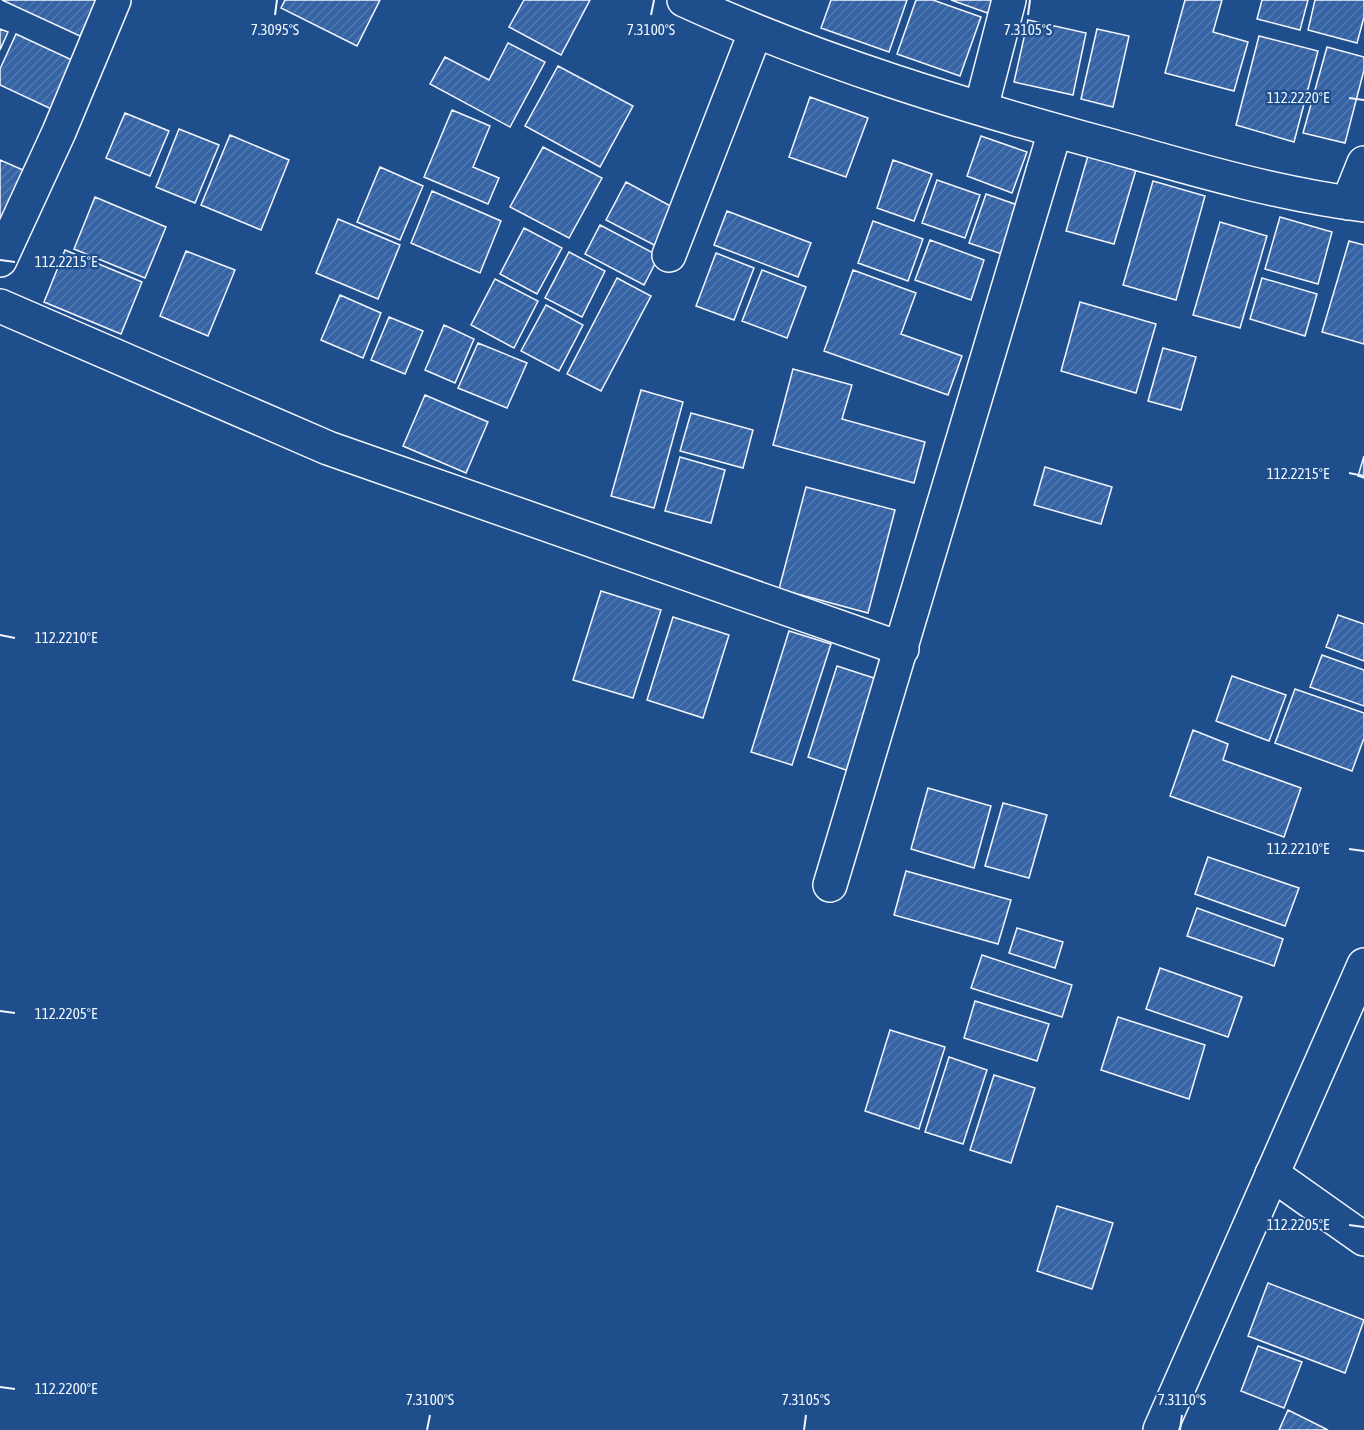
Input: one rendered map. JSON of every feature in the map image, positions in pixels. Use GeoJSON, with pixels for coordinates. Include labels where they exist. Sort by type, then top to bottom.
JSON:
{"type":"FeatureCollection","features":[{"type":"Feature","properties":{"kind":"street"},"geometry":{"type":"LineString","coordinates":[[0,260],[59,132],[114,0]]}},
{"type":"Feature","properties":{"kind":"street"},"geometry":{"type":"LineString","coordinates":[[684,0],[755,33],[981,108],[1055,131],[1259,187],[1356,204],[1364,163]]}},
{"type":"Feature","properties":{"kind":"street"},"geometry":{"type":"LineString","coordinates":[[981,108],[1008,0]]}},
{"type":"Feature","properties":{"kind":"street"},"geometry":{"type":"LineString","coordinates":[[669,255],[755,33]]}},
{"type":"Feature","properties":{"kind":"street"},"geometry":{"type":"LineString","coordinates":[[830,885],[1055,131]]}},
{"type":"Feature","properties":{"kind":"street"},"geometry":{"type":"LineString","coordinates":[[0,306],[328,448],[902,649]]}},
{"type":"Feature","properties":{"kind":"street"},"geometry":{"type":"LineString","coordinates":[[1160,1430],[1364,965]]}},
{"type":"Feature","properties":{"kind":"street"},"geometry":{"type":"LineString","coordinates":[[1272,1174],[1364,1239]]}},
{"type":"Feature","properties":{"kind":"building"},"geometry":{"type":"Polygon","coordinates":[[[2,0],[97,0],[80,36],[2,0]]]}},
{"type":"Feature","properties":{"kind":"building"},"geometry":{"type":"Polygon","coordinates":[[[285,0],[380,0],[357,46],[281,8],[285,0]]]}},
{"type":"Feature","properties":{"kind":"building"},"geometry":{"type":"Polygon","coordinates":[[[524,0],[590,0],[561,55],[509,27],[524,0]]]}},
{"type":"Feature","properties":{"kind":"building"},"geometry":{"type":"Polygon","coordinates":[[[831,0],[907,0],[889,52],[821,28],[831,0]]]}},
{"type":"Feature","properties":{"kind":"building"},"geometry":{"type":"Polygon","coordinates":[[[916,0],[933,0],[981,17],[960,76],[897,54],[916,0]]]}},
{"type":"Feature","properties":{"kind":"building"},"geometry":{"type":"Polygon","coordinates":[[[951,0],[1002,0],[996,16],[951,0]]]}},
{"type":"Feature","properties":{"kind":"building"},"geometry":{"type":"Polygon","coordinates":[[[1185,0],[1222,0],[1213,32],[1248,42],[1234,91],[1165,73],[1185,0]]]}},
{"type":"Feature","properties":{"kind":"building"},"geometry":{"type":"Polygon","coordinates":[[[1262,0],[1308,0],[1300,30],[1257,19],[1262,0]]]}},
{"type":"Feature","properties":{"kind":"building"},"geometry":{"type":"Polygon","coordinates":[[[1315,0],[1364,0],[1364,17],[1357,43],[1308,30],[1315,0]]]}},
{"type":"Feature","properties":{"kind":"building"},"geometry":{"type":"Polygon","coordinates":[[[1028,20],[1086,33],[1073,95],[1014,82],[1028,20]]]}},
{"type":"Feature","properties":{"kind":"building"},"geometry":{"type":"Polygon","coordinates":[[[0,29],[8,32],[0,50],[0,29]]]}},
{"type":"Feature","properties":{"kind":"building"},"geometry":{"type":"Polygon","coordinates":[[[1097,29],[1129,36],[1113,107],[1081,99],[1097,29]]]}},
{"type":"Feature","properties":{"kind":"building"},"geometry":{"type":"Polygon","coordinates":[[[16,34],[85,66],[62,114],[0,85],[0,69],[16,34]]]}},
{"type":"Feature","properties":{"kind":"building"},"geometry":{"type":"Polygon","coordinates":[[[1259,36],[1318,51],[1294,142],[1236,125],[1259,36]]]}},
{"type":"Feature","properties":{"kind":"building"},"geometry":{"type":"Polygon","coordinates":[[[508,43],[545,62],[510,127],[430,84],[445,57],[489,80],[508,43]]]}},
{"type":"Feature","properties":{"kind":"building"},"geometry":{"type":"Polygon","coordinates":[[[1327,47],[1364,57],[1364,70],[1345,143],[1303,133],[1327,47]]]}},
{"type":"Feature","properties":{"kind":"building"},"geometry":{"type":"Polygon","coordinates":[[[558,66],[633,106],[600,167],[525,126],[558,66]]]}},
{"type":"Feature","properties":{"kind":"building"},"geometry":{"type":"Polygon","coordinates":[[[810,97],[868,118],[846,177],[789,157],[810,97]]]}},
{"type":"Feature","properties":{"kind":"building"},"geometry":{"type":"Polygon","coordinates":[[[452,110],[490,126],[473,167],[499,178],[488,204],[424,177],[452,110]]]}},
{"type":"Feature","properties":{"kind":"building"},"geometry":{"type":"Polygon","coordinates":[[[125,113],[169,131],[150,176],[106,158],[125,113]]]}},
{"type":"Feature","properties":{"kind":"building"},"geometry":{"type":"Polygon","coordinates":[[[179,129],[219,145],[195,203],[156,187],[179,129]]]}},
{"type":"Feature","properties":{"kind":"building"},"geometry":{"type":"Polygon","coordinates":[[[230,135],[289,160],[261,230],[201,205],[230,135]]]}},
{"type":"Feature","properties":{"kind":"building"},"geometry":{"type":"Polygon","coordinates":[[[981,136],[1027,152],[1012,193],[967,176],[981,136]]]}},
{"type":"Feature","properties":{"kind":"building"},"geometry":{"type":"Polygon","coordinates":[[[543,147],[602,178],[569,238],[510,207],[543,147]]]}},
{"type":"Feature","properties":{"kind":"building"},"geometry":{"type":"Polygon","coordinates":[[[1090,149],[1138,163],[1114,244],[1066,231],[1090,149]]]}},
{"type":"Feature","properties":{"kind":"building"},"geometry":{"type":"Polygon","coordinates":[[[0,160],[32,174],[10,221],[0,217],[0,160]]]}},
{"type":"Feature","properties":{"kind":"building"},"geometry":{"type":"Polygon","coordinates":[[[893,160],[932,174],[914,221],[877,208],[893,160]]]}},
{"type":"Feature","properties":{"kind":"building"},"geometry":{"type":"Polygon","coordinates":[[[380,167],[423,186],[400,240],[357,222],[380,167]]]}},
{"type":"Feature","properties":{"kind":"building"},"geometry":{"type":"Polygon","coordinates":[[[937,180],[980,195],[965,238],[922,223],[937,180]]]}},
{"type":"Feature","properties":{"kind":"building"},"geometry":{"type":"Polygon","coordinates":[[[1153,181],[1205,196],[1176,300],[1123,285],[1153,181]]]}},
{"type":"Feature","properties":{"kind":"building"},"geometry":{"type":"Polygon","coordinates":[[[626,182],[678,210],[658,247],[606,220],[626,182]]]}},
{"type":"Feature","properties":{"kind":"building"},"geometry":{"type":"Polygon","coordinates":[[[432,191],[501,221],[480,273],[411,243],[432,191]]]}},
{"type":"Feature","properties":{"kind":"building"},"geometry":{"type":"Polygon","coordinates":[[[986,194],[1029,209],[1011,257],[969,243],[986,194]]]}},
{"type":"Feature","properties":{"kind":"building"},"geometry":{"type":"Polygon","coordinates":[[[95,197],[166,227],[145,278],[74,249],[95,197]]]}},
{"type":"Feature","properties":{"kind":"building"},"geometry":{"type":"Polygon","coordinates":[[[727,211],[811,243],[798,277],[714,245],[727,211]]]}},
{"type":"Feature","properties":{"kind":"building"},"geometry":{"type":"Polygon","coordinates":[[[1280,217],[1332,232],[1318,284],[1265,269],[1280,217]]]}},
{"type":"Feature","properties":{"kind":"building"},"geometry":{"type":"Polygon","coordinates":[[[338,219],[400,245],[378,299],[316,273],[338,219]]]}},
{"type":"Feature","properties":{"kind":"building"},"geometry":{"type":"Polygon","coordinates":[[[873,221],[923,239],[908,281],[858,263],[873,221]]]}},
{"type":"Feature","properties":{"kind":"building"},"geometry":{"type":"Polygon","coordinates":[[[1220,222],[1267,236],[1240,328],[1193,315],[1220,222]]]}},
{"type":"Feature","properties":{"kind":"building"},"geometry":{"type":"Polygon","coordinates":[[[600,225],[659,256],[644,285],[585,254],[600,225]]]}},
{"type":"Feature","properties":{"kind":"building"},"geometry":{"type":"Polygon","coordinates":[[[524,228],[562,248],[537,294],[500,274],[524,228]]]}},
{"type":"Feature","properties":{"kind":"building"},"geometry":{"type":"Polygon","coordinates":[[[930,240],[984,260],[971,300],[915,280],[930,240]]]}},
{"type":"Feature","properties":{"kind":"building"},"geometry":{"type":"Polygon","coordinates":[[[1349,241],[1364,245],[1364,344],[1322,332],[1349,241]]]}},
{"type":"Feature","properties":{"kind":"building"},"geometry":{"type":"Polygon","coordinates":[[[65,250],[142,282],[121,334],[44,302],[65,250]]]}},
{"type":"Feature","properties":{"kind":"building"},"geometry":{"type":"Polygon","coordinates":[[[186,251],[235,270],[208,336],[160,316],[186,251]]]}},
{"type":"Feature","properties":{"kind":"building"},"geometry":{"type":"Polygon","coordinates":[[[569,252],[605,271],[582,317],[545,298],[569,252]]]}},
{"type":"Feature","properties":{"kind":"building"},"geometry":{"type":"Polygon","coordinates":[[[716,253],[754,268],[734,320],[696,306],[716,253]]]}},
{"type":"Feature","properties":{"kind":"building"},"geometry":{"type":"Polygon","coordinates":[[[762,270],[806,287],[787,338],[742,321],[762,270]]]}},
{"type":"Feature","properties":{"kind":"building"},"geometry":{"type":"Polygon","coordinates":[[[853,270],[916,293],[901,334],[962,356],[948,395],[824,351],[853,270]]]}},
{"type":"Feature","properties":{"kind":"building"},"geometry":{"type":"Polygon","coordinates":[[[617,278],[651,296],[601,391],[567,374],[617,278]]]}},
{"type":"Feature","properties":{"kind":"building"},"geometry":{"type":"Polygon","coordinates":[[[1262,278],[1317,294],[1305,336],[1250,319],[1262,278]]]}},
{"type":"Feature","properties":{"kind":"building"},"geometry":{"type":"Polygon","coordinates":[[[495,279],[538,301],[514,348],[471,325],[495,279]]]}},
{"type":"Feature","properties":{"kind":"building"},"geometry":{"type":"Polygon","coordinates":[[[340,295],[381,313],[363,358],[321,340],[340,295]]]}},
{"type":"Feature","properties":{"kind":"building"},"geometry":{"type":"Polygon","coordinates":[[[1080,302],[1156,324],[1136,393],[1061,371],[1080,302]]]}},
{"type":"Feature","properties":{"kind":"building"},"geometry":{"type":"Polygon","coordinates":[[[546,305],[583,325],[559,371],[521,351],[546,305]]]}},
{"type":"Feature","properties":{"kind":"building"},"geometry":{"type":"Polygon","coordinates":[[[389,317],[423,331],[405,374],[371,360],[389,317]]]}},
{"type":"Feature","properties":{"kind":"building"},"geometry":{"type":"Polygon","coordinates":[[[444,325],[474,339],[455,383],[425,370],[444,325]]]}},
{"type":"Feature","properties":{"kind":"building"},"geometry":{"type":"Polygon","coordinates":[[[478,343],[527,363],[507,408],[458,388],[478,343]]]}},
{"type":"Feature","properties":{"kind":"building"},"geometry":{"type":"Polygon","coordinates":[[[1163,348],[1196,357],[1181,410],[1148,401],[1163,348]]]}},
{"type":"Feature","properties":{"kind":"building"},"geometry":{"type":"Polygon","coordinates":[[[793,369],[852,385],[842,419],[925,442],[914,483],[773,445],[793,369]]]}},
{"type":"Feature","properties":{"kind":"building"},"geometry":{"type":"Polygon","coordinates":[[[641,390],[683,402],[654,508],[611,496],[641,390]]]}},
{"type":"Feature","properties":{"kind":"building"},"geometry":{"type":"Polygon","coordinates":[[[425,395],[488,422],[466,473],[403,446],[425,395]]]}},
{"type":"Feature","properties":{"kind":"building"},"geometry":{"type":"Polygon","coordinates":[[[691,413],[753,430],[743,468],[680,451],[691,413]]]}},
{"type":"Feature","properties":{"kind":"building"},"geometry":{"type":"Polygon","coordinates":[[[1364,456],[1364,478],[1358,476],[1364,456]]]}},
{"type":"Feature","properties":{"kind":"building"},"geometry":{"type":"Polygon","coordinates":[[[680,457],[725,470],[711,523],[665,511],[680,457]]]}},
{"type":"Feature","properties":{"kind":"building"},"geometry":{"type":"Polygon","coordinates":[[[1045,467],[1112,487],[1101,524],[1034,505],[1045,467]]]}},
{"type":"Feature","properties":{"kind":"building"},"geometry":{"type":"Polygon","coordinates":[[[806,487],[895,510],[868,613],[779,589],[806,487]]]}},
{"type":"Feature","properties":{"kind":"building"},"geometry":{"type":"Polygon","coordinates":[[[601,591],[661,610],[633,698],[573,680],[601,591]]]}},
{"type":"Feature","properties":{"kind":"building"},"geometry":{"type":"Polygon","coordinates":[[[1338,615],[1364,624],[1364,661],[1326,647],[1338,615]]]}},
{"type":"Feature","properties":{"kind":"building"},"geometry":{"type":"Polygon","coordinates":[[[673,617],[729,635],[703,718],[647,700],[673,617]]]}},
{"type":"Feature","properties":{"kind":"building"},"geometry":{"type":"Polygon","coordinates":[[[789,631],[831,644],[792,765],[751,752],[789,631]]]}},
{"type":"Feature","properties":{"kind":"building"},"geometry":{"type":"Polygon","coordinates":[[[1322,655],[1364,670],[1364,706],[1310,687],[1322,655]]]}},
{"type":"Feature","properties":{"kind":"building"},"geometry":{"type":"Polygon","coordinates":[[[837,666],[877,679],[849,771],[808,757],[837,666]]]}},
{"type":"Feature","properties":{"kind":"building"},"geometry":{"type":"Polygon","coordinates":[[[1232,676],[1286,695],[1269,741],[1216,721],[1232,676]]]}},
{"type":"Feature","properties":{"kind":"building"},"geometry":{"type":"Polygon","coordinates":[[[1295,689],[1364,713],[1364,738],[1352,771],[1275,743],[1295,689]]]}},
{"type":"Feature","properties":{"kind":"building"},"geometry":{"type":"Polygon","coordinates":[[[1193,730],[1228,744],[1223,760],[1301,788],[1284,837],[1170,796],[1193,730]]]}},
{"type":"Feature","properties":{"kind":"building"},"geometry":{"type":"Polygon","coordinates":[[[928,788],[991,806],[974,868],[911,849],[928,788]]]}},
{"type":"Feature","properties":{"kind":"building"},"geometry":{"type":"Polygon","coordinates":[[[1003,803],[1047,815],[1029,878],[985,866],[1003,803]]]}},
{"type":"Feature","properties":{"kind":"building"},"geometry":{"type":"Polygon","coordinates":[[[1208,857],[1299,888],[1285,926],[1195,894],[1208,857]]]}},
{"type":"Feature","properties":{"kind":"building"},"geometry":{"type":"Polygon","coordinates":[[[906,871],[1011,900],[998,944],[894,915],[906,871]]]}},
{"type":"Feature","properties":{"kind":"building"},"geometry":{"type":"Polygon","coordinates":[[[1197,908],[1283,939],[1274,966],[1187,936],[1197,908]]]}},
{"type":"Feature","properties":{"kind":"building"},"geometry":{"type":"Polygon","coordinates":[[[1017,928],[1063,942],[1055,968],[1009,953],[1017,928]]]}},
{"type":"Feature","properties":{"kind":"building"},"geometry":{"type":"Polygon","coordinates":[[[982,955],[1072,985],[1062,1017],[971,988],[982,955]]]}},
{"type":"Feature","properties":{"kind":"building"},"geometry":{"type":"Polygon","coordinates":[[[1160,968],[1242,997],[1228,1037],[1146,1009],[1160,968]]]}},
{"type":"Feature","properties":{"kind":"building"},"geometry":{"type":"Polygon","coordinates":[[[975,1001],[1049,1024],[1037,1061],[964,1038],[975,1001]]]}},
{"type":"Feature","properties":{"kind":"building"},"geometry":{"type":"Polygon","coordinates":[[[1118,1017],[1205,1045],[1189,1099],[1101,1070],[1118,1017]]]}},
{"type":"Feature","properties":{"kind":"building"},"geometry":{"type":"Polygon","coordinates":[[[890,1030],[945,1047],[919,1129],[865,1111],[890,1030]]]}},
{"type":"Feature","properties":{"kind":"building"},"geometry":{"type":"Polygon","coordinates":[[[949,1057],[987,1070],[963,1144],[925,1132],[949,1057]]]}},
{"type":"Feature","properties":{"kind":"building"},"geometry":{"type":"Polygon","coordinates":[[[994,1075],[1035,1088],[1011,1163],[970,1150],[994,1075]]]}},
{"type":"Feature","properties":{"kind":"building"},"geometry":{"type":"Polygon","coordinates":[[[1057,1206],[1113,1223],[1092,1289],[1037,1271],[1057,1206]]]}},
{"type":"Feature","properties":{"kind":"building"},"geometry":{"type":"Polygon","coordinates":[[[1268,1283],[1364,1320],[1345,1373],[1248,1336],[1268,1283]]]}},
{"type":"Feature","properties":{"kind":"building"},"geometry":{"type":"Polygon","coordinates":[[[1258,1346],[1302,1362],[1284,1408],[1241,1391],[1258,1346]]]}},
{"type":"Feature","properties":{"kind":"building"},"geometry":{"type":"Polygon","coordinates":[[[1288,1410],[1328,1430],[1279,1430],[1288,1410]]]}}]}
